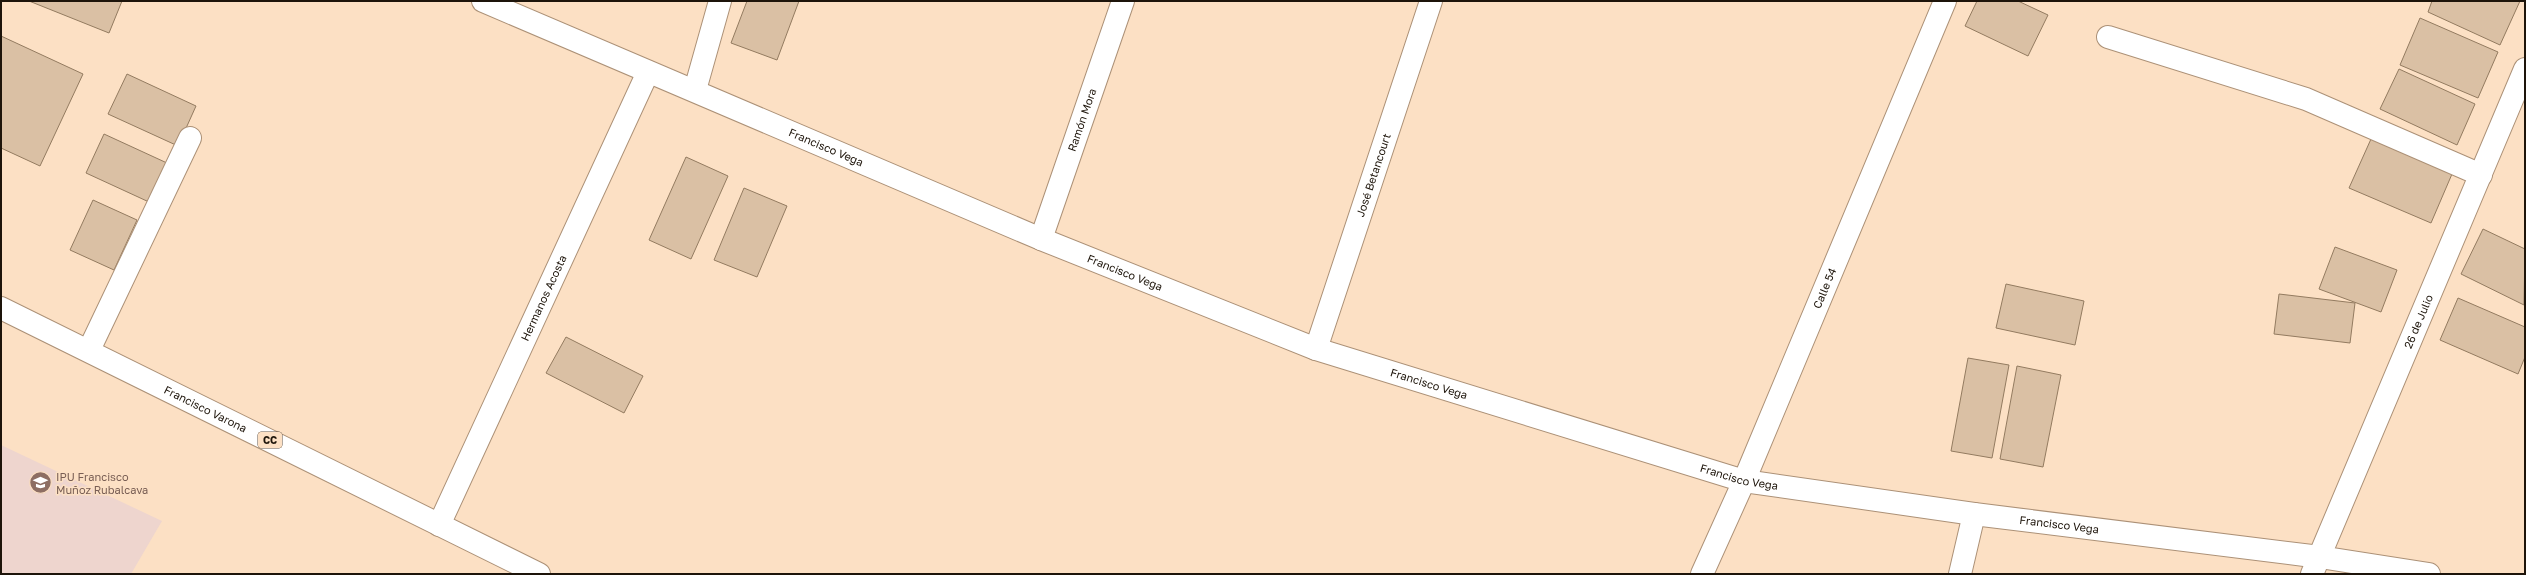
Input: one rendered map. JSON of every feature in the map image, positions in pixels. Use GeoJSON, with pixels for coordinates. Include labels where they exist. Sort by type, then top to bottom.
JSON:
{"type":"FeatureCollection","features":[{"type":"Feature","properties":{"kind":"street","name":"Francisco Vega"},"geometry":{"type":"LineString","coordinates":[[483,1],[1041,239],[1316,349],[1744,481],[2316,565],[2429,574]]}},
{"type":"Feature","properties":{"kind":"street"},"geometry":{"type":"LineString","coordinates":[[694,90],[720,1]]}},
{"type":"Feature","properties":{"kind":"street","name":"Ramón Mora"},"geometry":{"type":"LineString","coordinates":[[1041,239],[1123,1]]}},
{"type":"Feature","properties":{"kind":"street","name":"José Betancourt"},"geometry":{"type":"LineString","coordinates":[[1316,349],[1431,1]]}},
{"type":"Feature","properties":{"kind":"street","name":"Calle 54"},"geometry":{"type":"LineString","coordinates":[[1702,574],[1744,481],[1944,1]]}},
{"type":"Feature","properties":{"kind":"street"},"geometry":{"type":"LineString","coordinates":[[2108,37],[2306,99],[2481,175]]}},
{"type":"Feature","properties":{"kind":"street","name":"26 de Julio"},"geometry":{"type":"LineString","coordinates":[[2316,565],[2525,69]]}},
{"type":"Feature","properties":{"kind":"street","name":"Hermanos Acosta"},"geometry":{"type":"LineString","coordinates":[[439,525],[648,72]]}},
{"type":"Feature","properties":{"kind":"street"},"geometry":{"type":"LineString","coordinates":[[89,350],[190,138]]}},
{"type":"Feature","properties":{"kind":"street","name":"Francisco Varona"},"geometry":{"type":"LineString","coordinates":[[1,308],[89,350],[539,574]]}},
{"type":"Feature","properties":{"kind":"street"},"geometry":{"type":"LineString","coordinates":[[1960,574],[1974,514]]}},
{"type":"Feature","properties":{"kind":"shaded area","name":"IPU Francisco Muñoz Rubalcava"},"geometry":{"type":"Polygon","coordinates":[[[1,445],[162,521],[131,574],[1,574],[1,445]]]}},
{"type":"Feature","properties":{"kind":"building"},"geometry":{"type":"Polygon","coordinates":[[[29,1],[122,1],[109,33],[29,1]]]}},
{"type":"Feature","properties":{"kind":"building"},"geometry":{"type":"Polygon","coordinates":[[[747,1],[799,1],[777,60],[731,43],[747,1]]]}},
{"type":"Feature","properties":{"kind":"building"},"geometry":{"type":"Polygon","coordinates":[[[1977,1],[2018,1],[2048,15],[2028,56],[1965,26],[1977,1]]]}},
{"type":"Feature","properties":{"kind":"building"},"geometry":{"type":"Polygon","coordinates":[[[2432,1],[2520,1],[2500,45],[2428,12],[2432,1]]]}},
{"type":"Feature","properties":{"kind":"building"},"geometry":{"type":"Polygon","coordinates":[[[2420,18],[2498,52],[2478,98],[2400,65],[2420,18]]]}},
{"type":"Feature","properties":{"kind":"building"},"geometry":{"type":"Polygon","coordinates":[[[1,36],[83,74],[40,166],[1,148],[1,36]]]}},
{"type":"Feature","properties":{"kind":"building"},"geometry":{"type":"Polygon","coordinates":[[[2399,69],[2475,104],[2457,145],[2380,109],[2399,69]]]}},
{"type":"Feature","properties":{"kind":"building"},"geometry":{"type":"Polygon","coordinates":[[[127,74],[196,106],[178,146],[108,114],[127,74]]]}},
{"type":"Feature","properties":{"kind":"building"},"geometry":{"type":"Polygon","coordinates":[[[104,134],[167,163],[149,202],[86,173],[104,134]]]}},
{"type":"Feature","properties":{"kind":"building"},"geometry":{"type":"Polygon","coordinates":[[[2371,139],[2452,174],[2431,223],[2349,188],[2371,139]]]}},
{"type":"Feature","properties":{"kind":"building"},"geometry":{"type":"Polygon","coordinates":[[[686,157],[728,176],[691,259],[649,240],[686,157]]]}},
{"type":"Feature","properties":{"kind":"building"},"geometry":{"type":"Polygon","coordinates":[[[744,188],[787,206],[757,277],[714,260],[744,188]]]}},
{"type":"Feature","properties":{"kind":"building"},"geometry":{"type":"Polygon","coordinates":[[[93,200],[137,220],[114,270],[70,250],[93,200]]]}},
{"type":"Feature","properties":{"kind":"building"},"geometry":{"type":"Polygon","coordinates":[[[2483,229],[2525,249],[2524,305],[2461,274],[2483,229]]]}},
{"type":"Feature","properties":{"kind":"building"},"geometry":{"type":"Polygon","coordinates":[[[2335,247],[2397,270],[2381,312],[2319,289],[2335,247]]]}},
{"type":"Feature","properties":{"kind":"building"},"geometry":{"type":"Polygon","coordinates":[[[2006,284],[2084,301],[2075,345],[1996,328],[2006,284]]]}},
{"type":"Feature","properties":{"kind":"building"},"geometry":{"type":"Polygon","coordinates":[[[2279,294],[2355,303],[2350,343],[2274,334],[2279,294]]]}},
{"type":"Feature","properties":{"kind":"building"},"geometry":{"type":"Polygon","coordinates":[[[2458,298],[2525,327],[2525,357],[2518,374],[2440,340],[2458,298]]]}},
{"type":"Feature","properties":{"kind":"building"},"geometry":{"type":"Polygon","coordinates":[[[566,337],[643,376],[624,413],[546,373],[566,337]]]}},
{"type":"Feature","properties":{"kind":"building"},"geometry":{"type":"Polygon","coordinates":[[[1968,358],[2009,365],[1992,458],[1951,451],[1968,358]]]}},
{"type":"Feature","properties":{"kind":"building"},"geometry":{"type":"Polygon","coordinates":[[[2017,366],[2061,375],[2043,467],[2000,459],[2017,366]]]}},
{"type":"Feature","properties":{"kind":"place","name":"IPU Francisco Muñoz Rubalcava"},"geometry":{"type":"Point","coordinates":[41,483]}}]}
